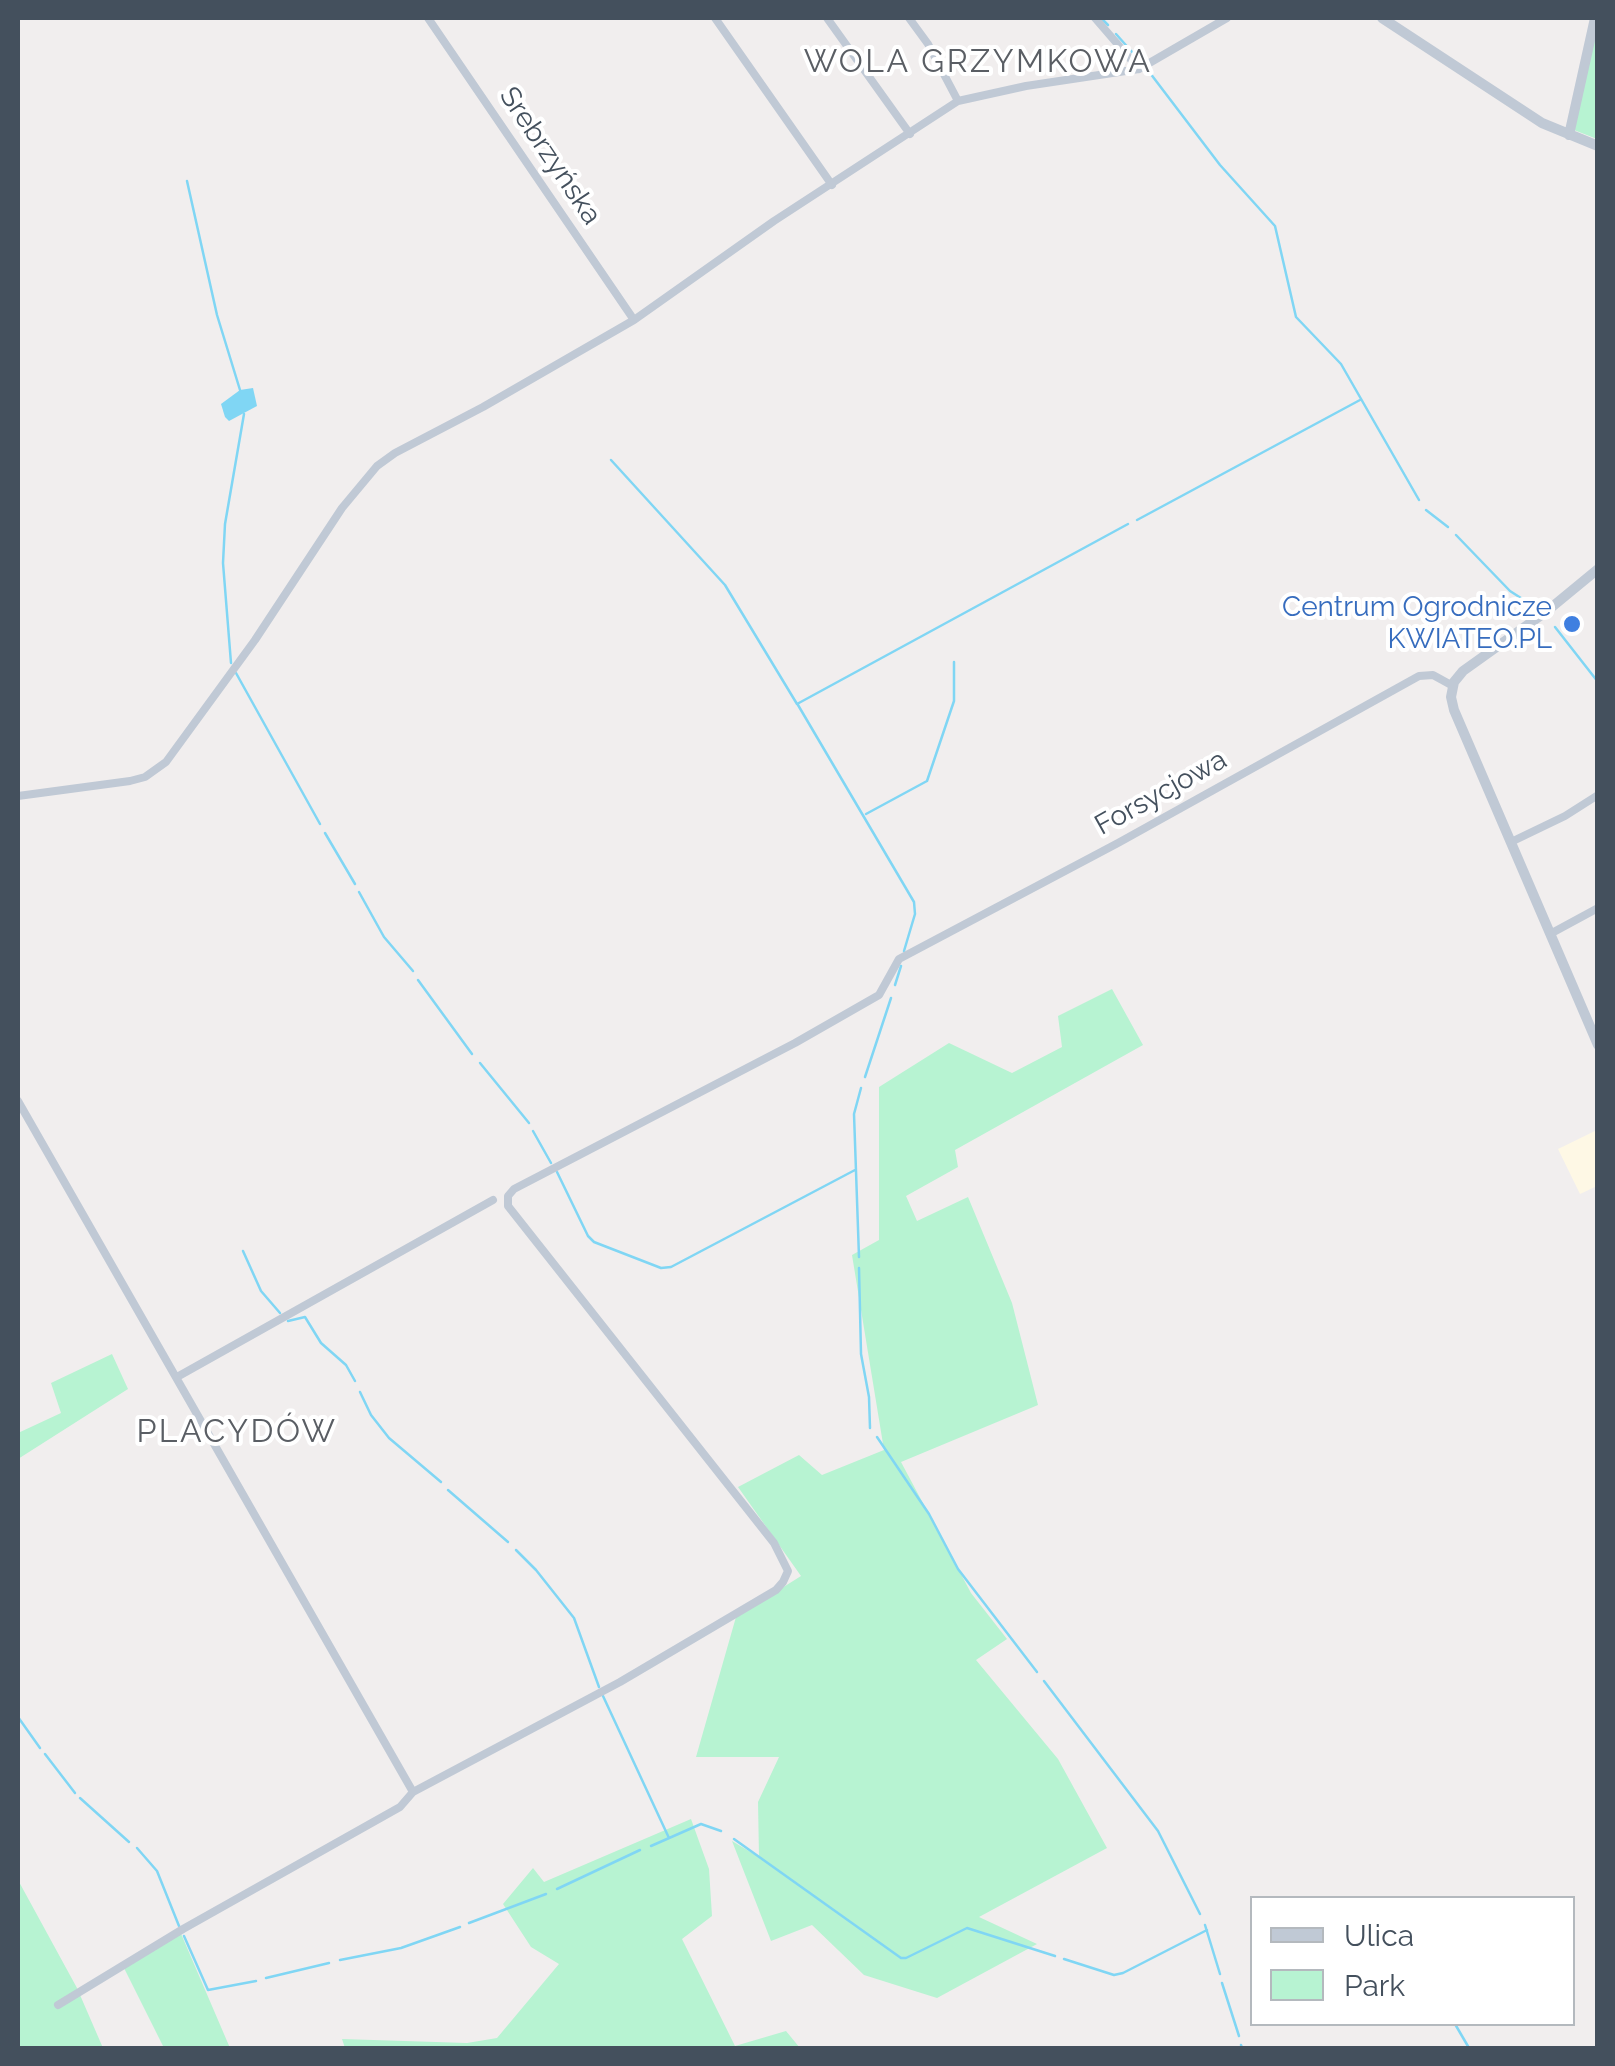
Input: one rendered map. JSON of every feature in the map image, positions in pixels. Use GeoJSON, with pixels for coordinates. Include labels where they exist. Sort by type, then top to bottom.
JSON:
{"type":"FeatureCollection","features":[{"type":"Feature","properties":{"kind":"street","name":"Srebrzyńska"},"geometry":{"type":"LineString","coordinates":[[428,18],[634,320]]}},
{"type":"Feature","properties":{"kind":"street"},"geometry":{"type":"LineString","coordinates":[[715,18],[832,185]]}},
{"type":"Feature","properties":{"kind":"street"},"geometry":{"type":"LineString","coordinates":[[827,18],[910,134]]}},
{"type":"Feature","properties":{"kind":"street"},"geometry":{"type":"LineString","coordinates":[[909,18],[928,44],[958,101]]}},
{"type":"Feature","properties":{"kind":"street"},"geometry":{"type":"LineString","coordinates":[[1095,18],[1139,69]]}},
{"type":"Feature","properties":{"kind":"street"},"geometry":{"type":"LineString","coordinates":[[18,796],[130,782],[156,771],[176,750],[255,640],[322,536],[377,466],[634,320],[774,221],[958,101],[1139,69],[1227,18]]}},
{"type":"Feature","properties":{"kind":"street"},"geometry":{"type":"LineString","coordinates":[[1382,18],[1542,122],[1598,146]]}},
{"type":"Feature","properties":{"kind":"street"},"geometry":{"type":"LineString","coordinates":[[1569,135],[1594,18]]}},
{"type":"Feature","properties":{"kind":"street"},"geometry":{"type":"LineString","coordinates":[[1598,569],[1466,668],[1453,686],[1454,710],[1598,1045]]}},
{"type":"Feature","properties":{"kind":"street","name":"Forsycjowa"},"geometry":{"type":"LineString","coordinates":[[414,1792],[620,1682],[736,1614],[776,1590],[788,1571],[774,1543],[734,1490],[508,1206],[508,1196],[514,1189],[795,1043],[879,995],[889,982],[893,966],[916,949],[1118,843],[1418,676],[1432,675],[1453,686]]}},
{"type":"Feature","properties":{"kind":"street"},"geometry":{"type":"LineString","coordinates":[[1511,842],[1598,795]]}},
{"type":"Feature","properties":{"kind":"street"},"geometry":{"type":"LineString","coordinates":[[1550,934],[1598,908]]}},
{"type":"Feature","properties":{"kind":"street"},"geometry":{"type":"LineString","coordinates":[[18,1100],[414,1792],[400,1807],[58,2005]]}},
{"type":"Feature","properties":{"kind":"street"},"geometry":{"type":"LineString","coordinates":[[177,1377],[493,1200]]}},
{"type":"Feature","properties":{"kind":"shaded area"},"geometry":{"type":"Polygon","coordinates":[[[1597,1130],[1597,1186],[1580,1194],[1558,1149],[1597,1130]]]}},
{"type":"Feature","properties":{"kind":"green space"},"geometry":{"type":"Polygon","coordinates":[[[1597,18],[1597,139],[1574,130],[1597,18]]]}},
{"type":"Feature","properties":{"kind":"green space"},"geometry":{"type":"Polygon","coordinates":[[[1112,989],[1143,1045],[955,1150],[958,1167],[906,1196],[917,1221],[968,1197],[1012,1303],[1038,1405],[901,1462],[971,1593],[1007,1639],[976,1660],[1058,1759],[1107,1848],[979,1917],[1037,1944],[937,1998],[864,1975],[812,1925],[771,1941],[732,1841],[759,1857],[758,1802],[779,1757],[696,1757],[736,1617],[801,1576],[738,1487],[799,1455],[822,1475],[884,1450],[852,1255],[879,1240],[879,1087],[949,1043],[1012,1073],[1062,1047],[1058,1016],[1112,989]]]}},
{"type":"Feature","properties":{"kind":"green space"},"geometry":{"type":"Polygon","coordinates":[[[112,1354],[128,1389],[18,1459],[18,1433],[61,1413],[51,1383],[112,1354]]]}},
{"type":"Feature","properties":{"kind":"green space"},"geometry":{"type":"Polygon","coordinates":[[[691,1819],[709,1869],[712,1916],[682,1939],[735,2046],[786,2031],[800,2048],[345,2048],[342,2039],[467,2043],[497,2038],[559,1964],[531,1947],[503,1904],[533,1868],[544,1882],[691,1819]]]}},
{"type":"Feature","properties":{"kind":"green space"},"geometry":{"type":"Polygon","coordinates":[[[18,1880],[77,1988],[103,2048],[18,2048],[18,1880]]]}},
{"type":"Feature","properties":{"kind":"green space"},"geometry":{"type":"Polygon","coordinates":[[[179,1929],[230,2048],[164,2048],[122,1964],[179,1929]]]}},
{"type":"Feature","properties":{"kind":"water"},"geometry":{"type":"Polygon","coordinates":[[[253,388],[257,406],[229,421],[221,404],[240,390],[253,388]]]}},
{"type":"Feature","properties":{"kind":"waterway"},"geometry":{"type":"LineString","coordinates":[[1101,18],[1108,25]]}},
{"type":"Feature","properties":{"kind":"waterway"},"geometry":{"type":"LineString","coordinates":[[1116,34],[1140,61]]}},
{"type":"Feature","properties":{"kind":"waterway"},"geometry":{"type":"LineString","coordinates":[[1150,73],[1220,165],[1275,226],[1296,317],[1341,364],[1419,500]]}},
{"type":"Feature","properties":{"kind":"waterway"},"geometry":{"type":"LineString","coordinates":[[187,181],[217,315],[240,390]]}},
{"type":"Feature","properties":{"kind":"waterway"},"geometry":{"type":"LineString","coordinates":[[1137,520],[1360,400]]}},
{"type":"Feature","properties":{"kind":"waterway"},"geometry":{"type":"LineString","coordinates":[[231,663],[223,563],[225,524],[244,414]]}},
{"type":"Feature","properties":{"kind":"waterway"},"geometry":{"type":"LineString","coordinates":[[611,460],[725,585],[797,704],[1128,524]]}},
{"type":"Feature","properties":{"kind":"waterway"},"geometry":{"type":"LineString","coordinates":[[1426,510],[1448,527]]}},
{"type":"Feature","properties":{"kind":"waterway"},"geometry":{"type":"LineString","coordinates":[[1456,535],[1510,591],[1538,609]]}},
{"type":"Feature","properties":{"kind":"waterway"},"geometry":{"type":"LineString","coordinates":[[1555,627],[1598,682]]}},
{"type":"Feature","properties":{"kind":"waterway"},"geometry":{"type":"LineString","coordinates":[[866,814],[927,781],[954,701],[954,662]]}},
{"type":"Feature","properties":{"kind":"waterway"},"geometry":{"type":"LineString","coordinates":[[236,673],[320,824]]}},
{"type":"Feature","properties":{"kind":"waterway"},"geometry":{"type":"LineString","coordinates":[[798,705],[914,902],[915,914],[904,951]]}},
{"type":"Feature","properties":{"kind":"waterway"},"geometry":{"type":"LineString","coordinates":[[325,833],[355,884]]}},
{"type":"Feature","properties":{"kind":"waterway"},"geometry":{"type":"LineString","coordinates":[[359,892],[384,937],[413,971]]}},
{"type":"Feature","properties":{"kind":"waterway"},"geometry":{"type":"LineString","coordinates":[[895,985],[901,966]]}},
{"type":"Feature","properties":{"kind":"waterway"},"geometry":{"type":"LineString","coordinates":[[418,980],[472,1054]]}},
{"type":"Feature","properties":{"kind":"waterway"},"geometry":{"type":"LineString","coordinates":[[865,1077],[891,998]]}},
{"type":"Feature","properties":{"kind":"waterway"},"geometry":{"type":"LineString","coordinates":[[480,1063],[529,1123]]}},
{"type":"Feature","properties":{"kind":"waterway"},"geometry":{"type":"LineString","coordinates":[[859,1257],[854,1114],[861,1088]]}},
{"type":"Feature","properties":{"kind":"waterway"},"geometry":{"type":"LineString","coordinates":[[533,1131],[551,1163]]}},
{"type":"Feature","properties":{"kind":"waterway"},"geometry":{"type":"LineString","coordinates":[[557,1172],[594,1242],[661,1268],[671,1267],[855,1170]]}},
{"type":"Feature","properties":{"kind":"waterway"},"geometry":{"type":"LineString","coordinates":[[243,1251],[261,1291],[280,1313]]}},
{"type":"Feature","properties":{"kind":"waterway"},"geometry":{"type":"LineString","coordinates":[[859,1268],[861,1354],[870,1428]]}},
{"type":"Feature","properties":{"kind":"waterway"},"geometry":{"type":"LineString","coordinates":[[288,1321],[305,1317],[321,1343],[346,1365],[355,1381]]}},
{"type":"Feature","properties":{"kind":"waterway"},"geometry":{"type":"LineString","coordinates":[[360,1392],[389,1438],[441,1482]]}},
{"type":"Feature","properties":{"kind":"waterway"},"geometry":{"type":"LineString","coordinates":[[877,1437],[929,1514],[958,1569],[1037,1672]]}},
{"type":"Feature","properties":{"kind":"waterway"},"geometry":{"type":"LineString","coordinates":[[448,1490],[508,1542]]}},
{"type":"Feature","properties":{"kind":"waterway"},"geometry":{"type":"LineString","coordinates":[[516,1550],[574,1618],[599,1687]]}},
{"type":"Feature","properties":{"kind":"waterway"},"geometry":{"type":"LineString","coordinates":[[1044,1681],[1158,1831],[1200,1914]]}},
{"type":"Feature","properties":{"kind":"waterway"},"geometry":{"type":"LineString","coordinates":[[603,1696],[669,1838]]}},
{"type":"Feature","properties":{"kind":"waterway"},"geometry":{"type":"LineString","coordinates":[[18,1717],[40,1748]]}},
{"type":"Feature","properties":{"kind":"waterway"},"geometry":{"type":"LineString","coordinates":[[45,1754],[75,1793]]}},
{"type":"Feature","properties":{"kind":"waterway"},"geometry":{"type":"LineString","coordinates":[[80,1798],[129,1842]]}},
{"type":"Feature","properties":{"kind":"waterway"},"geometry":{"type":"LineString","coordinates":[[651,1846],[701,1824],[721,1831]]}},
{"type":"Feature","properties":{"kind":"waterway"},"geometry":{"type":"LineString","coordinates":[[734,1839],[901,1958],[967,1928],[1055,1956]]}},
{"type":"Feature","properties":{"kind":"waterway"},"geometry":{"type":"LineString","coordinates":[[137,1848],[157,1871],[179,1926]]}},
{"type":"Feature","properties":{"kind":"waterway"},"geometry":{"type":"LineString","coordinates":[[557,1889],[640,1850]]}},
{"type":"Feature","properties":{"kind":"waterway"},"geometry":{"type":"LineString","coordinates":[[469,1923],[546,1894]]}},
{"type":"Feature","properties":{"kind":"waterway"},"geometry":{"type":"LineString","coordinates":[[1205,1925],[1220,1974]]}},
{"type":"Feature","properties":{"kind":"waterway"},"geometry":{"type":"LineString","coordinates":[[340,1960],[401,1948],[460,1927]]}},
{"type":"Feature","properties":{"kind":"waterway"},"geometry":{"type":"LineString","coordinates":[[1064,1959],[1114,1975],[1207,1930]]}},
{"type":"Feature","properties":{"kind":"waterway"},"geometry":{"type":"LineString","coordinates":[[184,1936],[208,1990],[256,1981]]}},
{"type":"Feature","properties":{"kind":"waterway"},"geometry":{"type":"LineString","coordinates":[[266,1978],[329,1963]]}},
{"type":"Feature","properties":{"kind":"waterway"},"geometry":{"type":"LineString","coordinates":[[1222,1983],[1239,2036]]}},
{"type":"Feature","properties":{"kind":"waterway"},"geometry":{"type":"LineString","coordinates":[[1456,2026],[1469,2048]]}},
{"type":"Feature","properties":{"kind":"place","name":"Centrum Ogrodnicze KWIATEO.PL"},"geometry":{"type":"Point","coordinates":[1572,624]}},
{"type":"Feature","properties":{"kind":"district","name":"WOLA GRZYMKOWA"},"geometry":{"type":"Point","coordinates":[978,62]}},
{"type":"Feature","properties":{"kind":"district","name":"PLACYDÓW"},"geometry":{"type":"Point","coordinates":[237,1432]}}]}
